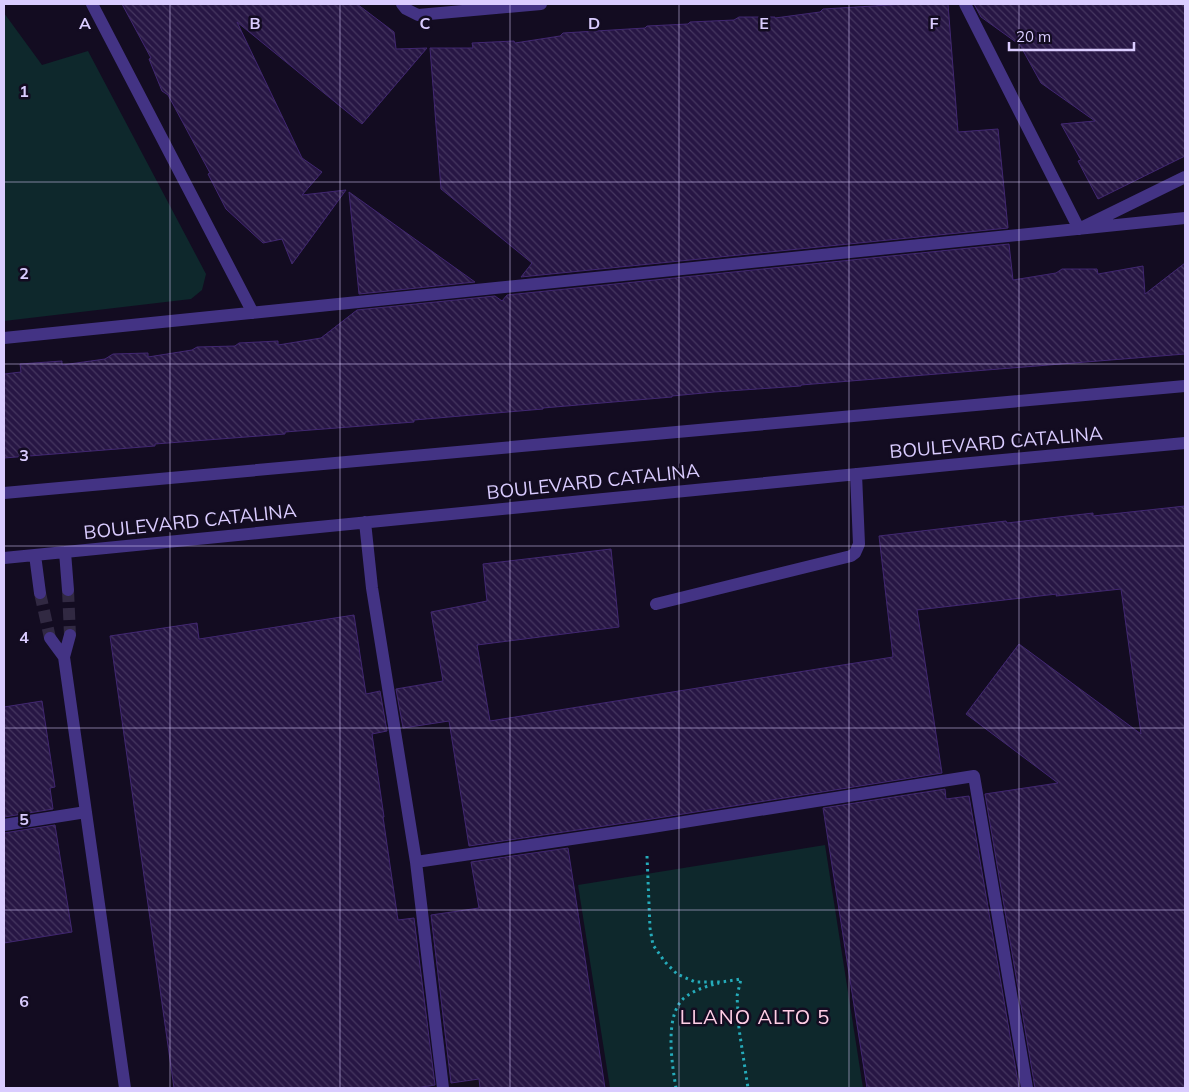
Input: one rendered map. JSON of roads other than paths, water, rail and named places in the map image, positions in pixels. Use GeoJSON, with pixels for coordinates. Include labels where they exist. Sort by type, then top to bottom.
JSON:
{"type":"FeatureCollection","features":[{"type":"Feature","properties":{"kind":"street"},"geometry":{"type":"LineString","coordinates":[[92,4],[253,313]]}},
{"type":"Feature","properties":{"kind":"street"},"geometry":{"type":"LineString","coordinates":[[402,4],[406,9],[418,15],[541,4]]}},
{"type":"Feature","properties":{"kind":"street"},"geometry":{"type":"LineString","coordinates":[[965,4],[1079,229]]}},
{"type":"Feature","properties":{"kind":"street"},"geometry":{"type":"LineString","coordinates":[[1079,229],[1185,177]]}},
{"type":"Feature","properties":{"kind":"street"},"geometry":{"type":"LineString","coordinates":[[4,338],[1185,218]]}},
{"type":"Feature","properties":{"kind":"street","name":"BOULEVARD CATALINA"},"geometry":{"type":"LineString","coordinates":[[4,493],[1185,386]]}},
{"type":"Feature","properties":{"kind":"street","name":"BOULEVARD CATALINA"},"geometry":{"type":"LineString","coordinates":[[4,558],[1185,442]]}},
{"type":"Feature","properties":{"kind":"street"},"geometry":{"type":"LineString","coordinates":[[656,604],[851,556],[858,549],[859,544],[856,474]]}},
{"type":"Feature","properties":{"kind":"street"},"geometry":{"type":"LineString","coordinates":[[365,522],[372,588],[416,862],[443,1088]]}},
{"type":"Feature","properties":{"kind":"street"},"geometry":{"type":"LineString","coordinates":[[65,552],[68,590]]}},
{"type":"Feature","properties":{"kind":"street"},"geometry":{"type":"LineString","coordinates":[[35,555],[40,593]]}},
{"type":"Feature","properties":{"kind":"street"},"geometry":{"type":"LineString","coordinates":[[70,636],[64,657],[125,1088]]}},
{"type":"Feature","properties":{"kind":"street"},"geometry":{"type":"LineString","coordinates":[[50,638],[64,657]]}},
{"type":"Feature","properties":{"kind":"street"},"geometry":{"type":"LineString","coordinates":[[416,862],[974,776],[1027,1088]]}},
{"type":"Feature","properties":{"kind":"street"},"geometry":{"type":"LineString","coordinates":[[4,825],[86,812]]}},
{"type":"Feature","properties":{"kind":"tunnel"},"geometry":{"type":"LineString","coordinates":[[68,590],[70,635]]}},
{"type":"Feature","properties":{"kind":"tunnel"},"geometry":{"type":"LineString","coordinates":[[40,593],[50,638]]}},
{"type":"Feature","properties":{"kind":"district","name":"LLANO ALTO 5"},"geometry":{"type":"Point","coordinates":[755,1017]}}]}
